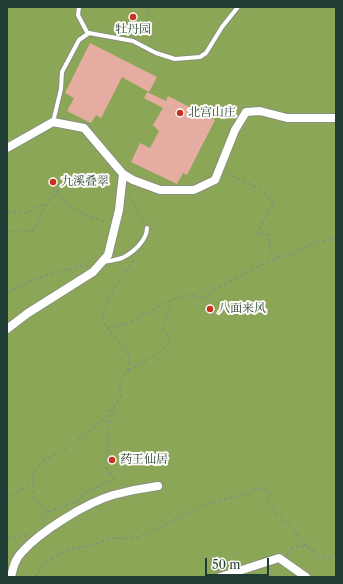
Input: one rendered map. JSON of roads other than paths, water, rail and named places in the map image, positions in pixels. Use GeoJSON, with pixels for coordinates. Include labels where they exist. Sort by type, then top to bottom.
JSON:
{"type":"FeatureCollection","features":[{"type":"Feature","properties":{"kind":"street"},"geometry":{"type":"LineString","coordinates":[[7,148],[53,122],[84,128],[123,174],[133,180],[160,190],[194,190],[215,180],[235,130],[246,112],[260,111],[287,118],[336,118]]}},
{"type":"Feature","properties":{"kind":"street"},"geometry":{"type":"LineString","coordinates":[[7,329],[28,313],[93,272],[108,255],[119,210],[123,174]]}},
{"type":"Feature","properties":{"kind":"street"},"geometry":{"type":"LineString","coordinates":[[11,577],[14,565],[22,552],[50,528],[79,510],[112,496],[141,488],[158,486]]}},
{"type":"Feature","properties":{"kind":"street"},"geometry":{"type":"LineString","coordinates":[[220,577],[279,558],[306,577]]}},
{"type":"Feature","properties":{"kind":"lane"},"geometry":{"type":"LineString","coordinates":[[78,7],[78,15],[88,34]]}},
{"type":"Feature","properties":{"kind":"lane"},"geometry":{"type":"LineString","coordinates":[[53,122],[61,89],[62,72],[79,40],[89,33],[133,41],[161,55],[175,59],[200,57],[206,53],[222,27],[238,7]]}},
{"type":"Feature","properties":{"kind":"lane"},"geometry":{"type":"LineString","coordinates":[[101,263],[122,258],[134,250],[147,233],[147,228]]}},
{"type":"Feature","properties":{"kind":"place","name":"牡丹园"},"geometry":{"type":"Point","coordinates":[133,17]}},
{"type":"Feature","properties":{"kind":"place","name":"北宫山庄"},"geometry":{"type":"Point","coordinates":[180,113]}},
{"type":"Feature","properties":{"kind":"place","name":"九溪叠翠"},"geometry":{"type":"Point","coordinates":[53,182]}},
{"type":"Feature","properties":{"kind":"place","name":"八面来风"},"geometry":{"type":"Point","coordinates":[210,309]}},
{"type":"Feature","properties":{"kind":"place","name":"药王仙居"},"geometry":{"type":"Point","coordinates":[112,460]}}]}
